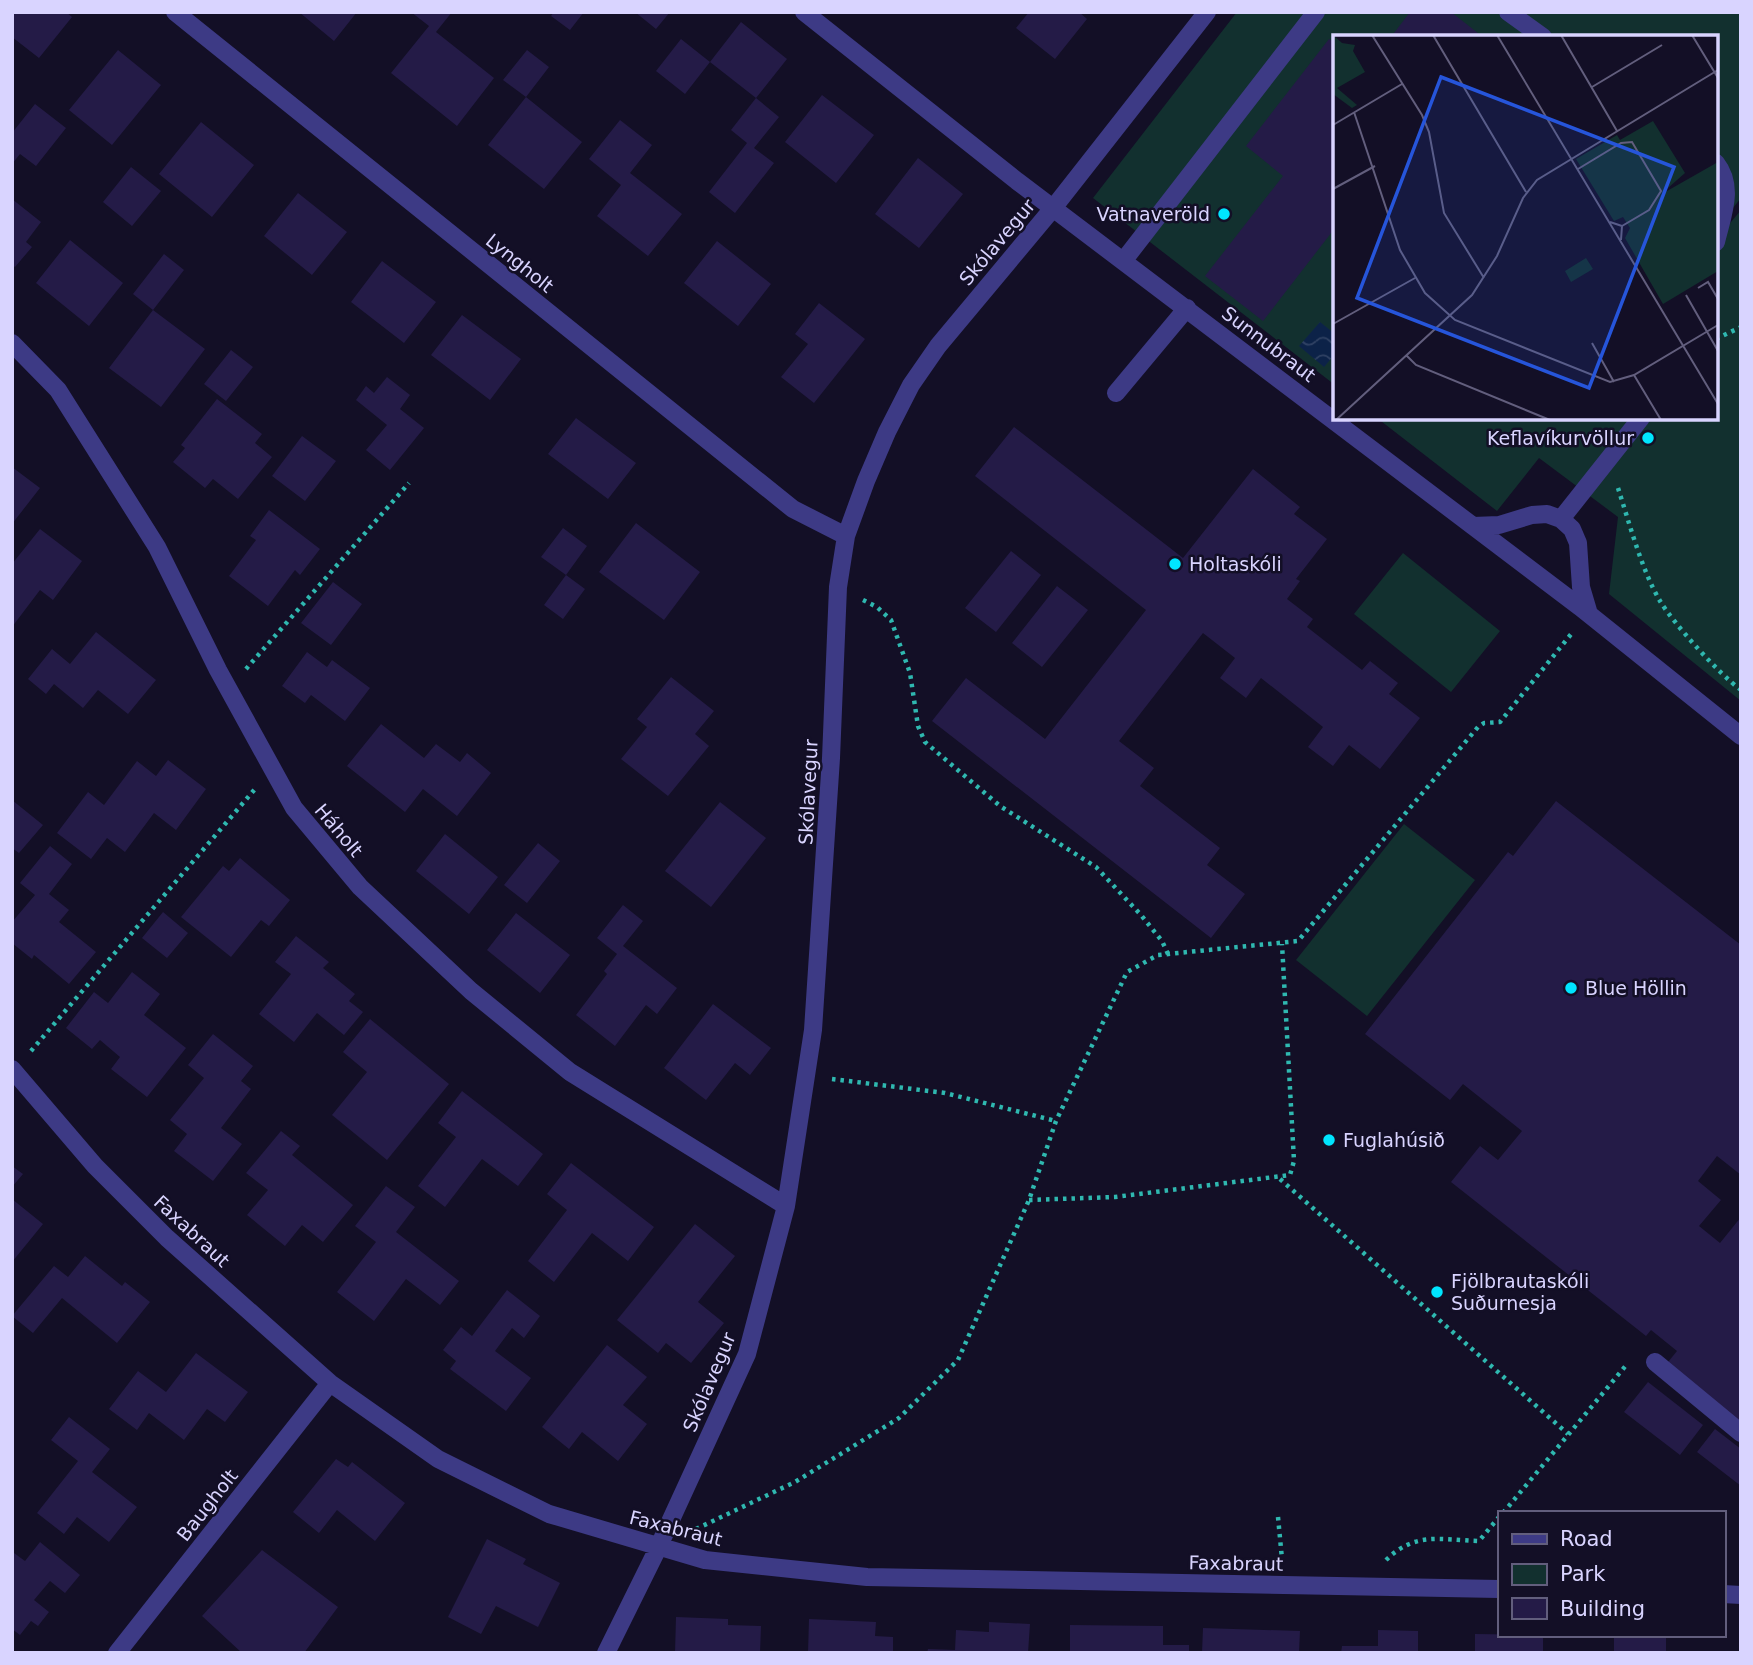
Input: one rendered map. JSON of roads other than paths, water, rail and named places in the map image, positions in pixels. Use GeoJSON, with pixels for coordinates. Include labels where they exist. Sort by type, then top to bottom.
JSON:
{"type":"FeatureCollection","features":[{"type":"Feature","properties":{"kind":"street","name":"Lyngholt"},"geometry":{"type":"LineString","coordinates":[[175,12],[793,509],[846,536]]}},
{"type":"Feature","properties":{"kind":"street","name":"Sunnubraut"},"geometry":{"type":"LineString","coordinates":[[804,12],[1017,181],[1333,419]]}},
{"type":"Feature","properties":{"kind":"street","name":"Skólavegur"},"geometry":{"type":"LineString","coordinates":[[606,1653],[658,1548],[747,1354],[786,1206],[813,1030],[831,758],[838,587],[846,536],[866,481],[911,386],[938,346],[1054,207],[1207,12]]}},
{"type":"Feature","properties":{"kind":"street"},"geometry":{"type":"LineString","coordinates":[[1124,260],[1316,12]]}},
{"type":"Feature","properties":{"kind":"street"},"geometry":{"type":"LineString","coordinates":[[1508,12],[1540,35]]}},
{"type":"Feature","properties":{"kind":"street"},"geometry":{"type":"LineString","coordinates":[[1718,166],[1727,192],[1718,233]]}},
{"type":"Feature","properties":{"kind":"street"},"geometry":{"type":"LineString","coordinates":[[1116,393],[1187,308]]}},
{"type":"Feature","properties":{"kind":"street","name":"Háholt"},"geometry":{"type":"LineString","coordinates":[[12,343],[58,390],[150,536],[228,690],[294,808],[360,887],[471,991],[570,1072],[786,1206]]}},
{"type":"Feature","properties":{"kind":"street","name":"Sunnubraut"},"geometry":{"type":"LineString","coordinates":[[1334,420],[1588,614],[1741,736]]}},
{"type":"Feature","properties":{"kind":"street"},"geometry":{"type":"LineString","coordinates":[[1561,519],[1639,420]]}},
{"type":"Feature","properties":{"kind":"street"},"geometry":{"type":"LineString","coordinates":[[1473,526],[1499,525],[1532,515],[1547,514],[1561,519],[1572,529],[1578,543],[1581,587],[1588,614]]}},
{"type":"Feature","properties":{"kind":"street","name":"Faxabraut"},"geometry":{"type":"LineString","coordinates":[[13,1070],[95,1166],[167,1238],[330,1383],[438,1459],[549,1514],[705,1560],[867,1577],[1498,1589]]}},
{"type":"Feature","properties":{"kind":"street"},"geometry":{"type":"LineString","coordinates":[[1656,1362],[1741,1433]]}},
{"type":"Feature","properties":{"kind":"street","name":"Baugholt"},"geometry":{"type":"LineString","coordinates":[[117,1653],[330,1383]]}},
{"type":"Feature","properties":{"kind":"water"},"geometry":{"type":"Polygon","coordinates":[[[1320,322],[1333,332],[1333,356],[1324,367],[1299,346],[1320,322]]]}},
{"type":"Feature","properties":{"kind":"place","name":"Vatnaveröld"},"geometry":{"type":"Point","coordinates":[1224,214]}},
{"type":"Feature","properties":{"kind":"place","name":"Keflavíkurvöllur"},"geometry":{"type":"Point","coordinates":[1648,438]}},
{"type":"Feature","properties":{"kind":"place","name":"Holtaskóli"},"geometry":{"type":"Point","coordinates":[1175,564]}},
{"type":"Feature","properties":{"kind":"place","name":"Blue Höllin"},"geometry":{"type":"Point","coordinates":[1571,988]}},
{"type":"Feature","properties":{"kind":"place","name":"Fuglahúsið"},"geometry":{"type":"Point","coordinates":[1329,1140]}},
{"type":"Feature","properties":{"kind":"place","name":"Fjölbrautaskóli Suðurnesja"},"geometry":{"type":"Point","coordinates":[1437,1292]}}]}
